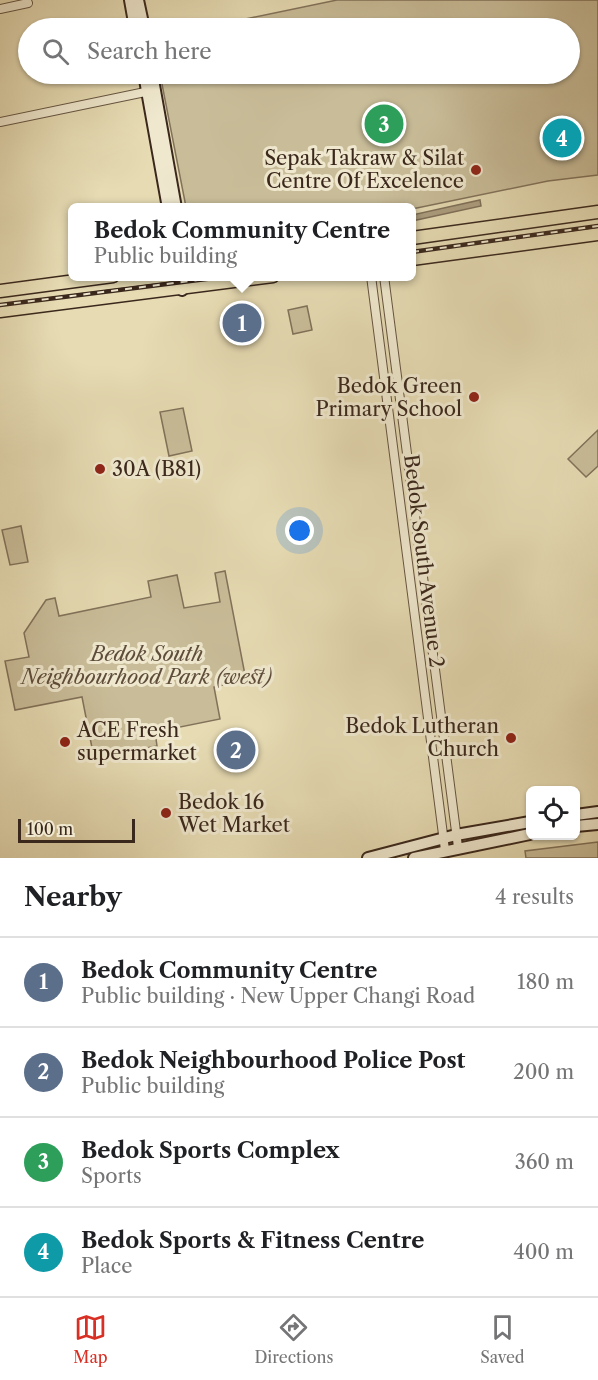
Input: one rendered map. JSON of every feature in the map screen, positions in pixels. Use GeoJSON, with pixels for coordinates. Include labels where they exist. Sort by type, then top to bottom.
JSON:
{"type":"FeatureCollection","features":[{"type":"Feature","properties":{"kind":"main road"},"geometry":{"type":"LineString","coordinates":[[130,0],[133,18]]}},
{"type":"Feature","properties":{"kind":"main road"},"geometry":{"type":"LineString","coordinates":[[138,0],[142,18]]}},
{"type":"Feature","properties":{"kind":"main road"},"geometry":{"type":"LineString","coordinates":[[148,84],[175,203]]}},
{"type":"Feature","properties":{"kind":"main road"},"geometry":{"type":"LineString","coordinates":[[151,84],[167,203]]}},
{"type":"Feature","properties":{"kind":"main road"},"geometry":{"type":"LineString","coordinates":[[416,237],[598,212]]}},
{"type":"Feature","properties":{"kind":"main road"},"geometry":{"type":"LineString","coordinates":[[416,258],[598,234]]}},
{"type":"Feature","properties":{"kind":"main road"},"geometry":{"type":"LineString","coordinates":[[0,291],[75,281]]}},
{"type":"Feature","properties":{"kind":"main road"},"geometry":{"type":"LineString","coordinates":[[0,311],[225,281]]}},
{"type":"Feature","properties":{"kind":"main road"},"geometry":{"type":"LineString","coordinates":[[580,814],[598,812]]}},
{"type":"Feature","properties":{"kind":"main road"},"geometry":{"type":"LineString","coordinates":[[368,858],[456,835],[526,823]]}},
{"type":"Feature","properties":{"kind":"main road"},"geometry":{"type":"LineString","coordinates":[[580,826],[598,824]]}},
{"type":"Feature","properties":{"kind":"main road"},"geometry":{"type":"LineString","coordinates":[[414,858],[458,847],[526,835]]}},
{"type":"Feature","properties":{"kind":"street"},"geometry":{"type":"LineString","coordinates":[[0,9],[28,3]]}},
{"type":"Feature","properties":{"kind":"street"},"geometry":{"type":"LineString","coordinates":[[0,122],[151,91]]}},
{"type":"Feature","properties":{"kind":"street","name":"Bedok South Avenue 2"},"geometry":{"type":"LineString","coordinates":[[372,281],[445,850]]}},
{"type":"Feature","properties":{"kind":"street","name":"Bedok South Avenue 2"},"geometry":{"type":"LineString","coordinates":[[385,281],[458,847]]}},
{"type":"Feature","properties":{"kind":"green space"},"geometry":{"type":"Polygon","coordinates":[[[337,0],[598,0],[598,175],[548,181],[416,208],[416,203],[185,203],[162,84],[580,84],[580,18],[250,18],[337,0]]]}},
{"type":"Feature","properties":{"kind":"green space"},"geometry":{"type":"Polygon","coordinates":[[[307,306],[312,330],[293,334],[288,310],[307,306]]]}},
{"type":"Feature","properties":{"kind":"green space"},"geometry":{"type":"Polygon","coordinates":[[[183,408],[192,451],[169,456],[160,412],[183,408]]]}},
{"type":"Feature","properties":{"kind":"green space"},"geometry":{"type":"Polygon","coordinates":[[[598,430],[598,466],[586,477],[568,459],[598,430]]]}},
{"type":"Feature","properties":{"kind":"green space"},"geometry":{"type":"Polygon","coordinates":[[[21,526],[28,562],[10,565],[2,530],[21,526]]]}},
{"type":"Feature","properties":{"kind":"green space","name":"Bedok South Neighbourhood Park (west)"},"geometry":{"type":"Polygon","coordinates":[[[225,571],[246,680],[214,687],[220,719],[155,732],[157,746],[94,758],[82,697],[15,710],[5,661],[29,657],[24,633],[46,600],[55,598],[59,616],[151,597],[148,581],[177,575],[184,608],[220,602],[215,573],[225,571]]]}},
{"type":"Feature","properties":{"kind":"green space"},"geometry":{"type":"Polygon","coordinates":[[[598,842],[598,858],[526,858],[525,851],[598,842]]]}},
{"type":"Feature","properties":{"kind":"shaded area"},"geometry":{"type":"Polygon","coordinates":[[[480,200],[481,206],[416,220],[416,214],[480,200]]]}},
{"type":"Feature","properties":{"kind":"railway"},"geometry":{"type":"LineString","coordinates":[[416,251],[598,226]]}},
{"type":"Feature","properties":{"kind":"railway"},"geometry":{"type":"LineString","coordinates":[[0,305],[190,281]]}},
{"type":"Feature","properties":{"kind":"place","name":"Bedok Sports Complex"},"geometry":{"type":"Point","coordinates":[384,124]}},
{"type":"Feature","properties":{"kind":"place","name":"Bedok Sports & Fitness Centre"},"geometry":{"type":"Point","coordinates":[562,138]}},
{"type":"Feature","properties":{"kind":"place","name":"Sepak Takraw & Silat Centre Of Excelence"},"geometry":{"type":"Point","coordinates":[476,170]}},
{"type":"Feature","properties":{"kind":"place","name":"Bedok Community Centre"},"geometry":{"type":"Point","coordinates":[242,323]}},
{"type":"Feature","properties":{"kind":"place","name":"Bedok Green Primary School"},"geometry":{"type":"Point","coordinates":[474,397]}},
{"type":"Feature","properties":{"kind":"place","name":"30A (B81)"},"geometry":{"type":"Point","coordinates":[100,469]}},
{"type":"Feature","properties":{"kind":"place","name":"Bedok Lutheran Church"},"geometry":{"type":"Point","coordinates":[511,738]}},
{"type":"Feature","properties":{"kind":"place","name":"ACE Fresh supermarket"},"geometry":{"type":"Point","coordinates":[65,742]}},
{"type":"Feature","properties":{"kind":"place","name":"Bedok Neighbourhood Police Post"},"geometry":{"type":"Point","coordinates":[236,750]}},
{"type":"Feature","properties":{"kind":"place","name":"Bedok 16 Wet Market"},"geometry":{"type":"Point","coordinates":[166,813]}}]}
